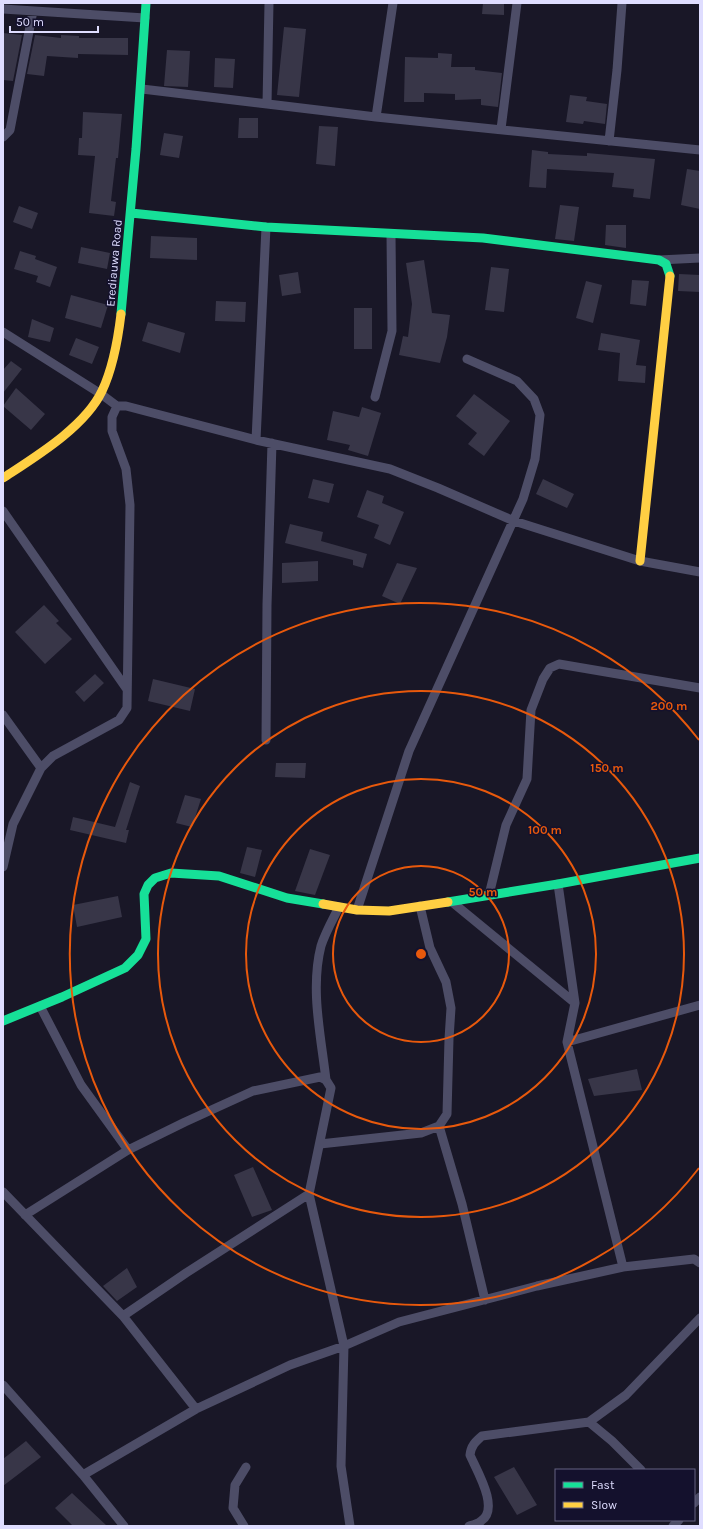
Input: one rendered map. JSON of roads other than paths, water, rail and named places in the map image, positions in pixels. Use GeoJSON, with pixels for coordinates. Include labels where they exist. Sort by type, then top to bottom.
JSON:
{"type":"FeatureCollection","features":[{"type":"Feature","properties":{"kind":"street","name":"Erediauwa Road"},"geometry":{"type":"LineString","coordinates":[[3,478],[69,429],[101,394],[121,325],[142,89],[146,3]]}},
{"type":"Feature","properties":{"kind":"street"},"geometry":{"type":"LineString","coordinates":[[267,104],[269,3]]}},
{"type":"Feature","properties":{"kind":"street"},"geometry":{"type":"LineString","coordinates":[[376,118],[393,3]]}},
{"type":"Feature","properties":{"kind":"street"},"geometry":{"type":"LineString","coordinates":[[501,129],[517,3]]}},
{"type":"Feature","properties":{"kind":"street"},"geometry":{"type":"LineString","coordinates":[[609,141],[618,70],[622,3]]}},
{"type":"Feature","properties":{"kind":"street"},"geometry":{"type":"LineString","coordinates":[[3,9],[146,18]]}},
{"type":"Feature","properties":{"kind":"street"},"geometry":{"type":"LineString","coordinates":[[3,137],[10,130],[33,11]]}},
{"type":"Feature","properties":{"kind":"street"},"geometry":{"type":"LineString","coordinates":[[142,89],[376,118],[501,129],[700,150]]}},
{"type":"Feature","properties":{"kind":"street"},"geometry":{"type":"LineString","coordinates":[[131,213],[266,227],[483,238],[659,260],[700,258]]}},
{"type":"Feature","properties":{"kind":"street"},"geometry":{"type":"LineString","coordinates":[[256,440],[266,227]]}},
{"type":"Feature","properties":{"kind":"street"},"geometry":{"type":"LineString","coordinates":[[375,397],[392,331],[391,234]]}},
{"type":"Feature","properties":{"kind":"street"},"geometry":{"type":"LineString","coordinates":[[640,561],[670,274],[666,264],[659,260]]}},
{"type":"Feature","properties":{"kind":"street"},"geometry":{"type":"LineString","coordinates":[[3,332],[101,394],[117,406],[126,406],[256,440],[390,469],[514,521],[640,561],[700,572]]}},
{"type":"Feature","properties":{"kind":"street"},"geometry":{"type":"LineString","coordinates":[[357,910],[409,751],[514,521],[523,499],[535,459],[540,415],[534,399],[517,381],[467,359]]}},
{"type":"Feature","properties":{"kind":"street"},"geometry":{"type":"LineString","coordinates":[[3,867],[13,824],[41,768],[53,756],[119,720],[127,708],[126,688],[130,505],[126,469],[112,431],[112,417],[117,406]]}},
{"type":"Feature","properties":{"kind":"street"},"geometry":{"type":"LineString","coordinates":[[266,740],[267,605],[272,443]]}},
{"type":"Feature","properties":{"kind":"street"},"geometry":{"type":"LineString","coordinates":[[3,511],[126,688]]}},
{"type":"Feature","properties":{"kind":"street"},"geometry":{"type":"LineString","coordinates":[[489,895],[506,825],[527,779],[531,710],[543,679],[550,668],[559,664],[700,688]]}},
{"type":"Feature","properties":{"kind":"street"},"geometry":{"type":"LineString","coordinates":[[3,715],[41,768]]}},
{"type":"Feature","properties":{"kind":"street"},"geometry":{"type":"LineString","coordinates":[[3,1021],[125,968],[138,955],[146,939],[144,894],[156,878],[171,873],[219,876],[287,898],[357,910],[389,911],[558,884],[700,858]]}},
{"type":"Feature","properties":{"kind":"street"},"geometry":{"type":"LineString","coordinates":[[558,884],[575,1003],[567,1042],[623,1267]]}},
{"type":"Feature","properties":{"kind":"street"},"geometry":{"type":"LineString","coordinates":[[452,902],[575,1003]]}},
{"type":"Feature","properties":{"kind":"street"},"geometry":{"type":"LineString","coordinates":[[320,1144],[421,1133],[440,1126],[447,1114],[451,1008],[446,982],[430,948],[420,906]]}},
{"type":"Feature","properties":{"kind":"street"},"geometry":{"type":"LineString","coordinates":[[339,907],[322,945],[317,971],[316,994],[326,1080],[331,1088],[309,1194],[344,1346],[341,1466],[350,1526]]}},
{"type":"Feature","properties":{"kind":"street"},"geometry":{"type":"LineString","coordinates":[[567,1042],[700,1005]]}},
{"type":"Feature","properties":{"kind":"street"},"geometry":{"type":"LineString","coordinates":[[40,1006],[81,1085],[128,1150]]}},
{"type":"Feature","properties":{"kind":"street"},"geometry":{"type":"LineString","coordinates":[[25,1215],[128,1150],[253,1091],[320,1077],[326,1080]]}},
{"type":"Feature","properties":{"kind":"street"},"geometry":{"type":"LineString","coordinates":[[440,1126],[462,1204],[485,1300]]}},
{"type":"Feature","properties":{"kind":"street"},"geometry":{"type":"LineString","coordinates":[[3,1192],[123,1316],[196,1409]]}},
{"type":"Feature","properties":{"kind":"street"},"geometry":{"type":"LineString","coordinates":[[123,1316],[186,1273],[309,1194]]}},
{"type":"Feature","properties":{"kind":"street"},"geometry":{"type":"LineString","coordinates":[[83,1475],[196,1409],[290,1365],[344,1346],[399,1322],[623,1267],[694,1259],[700,1263]]}},
{"type":"Feature","properties":{"kind":"street"},"geometry":{"type":"LineString","coordinates":[[470,1526],[482,1521],[489,1510],[489,1499],[470,1455],[471,1448],[476,1441],[482,1436],[589,1422],[626,1395],[700,1318]]}},
{"type":"Feature","properties":{"kind":"street"},"geometry":{"type":"LineString","coordinates":[[3,1385],[83,1475],[124,1526]]}},
{"type":"Feature","properties":{"kind":"street"},"geometry":{"type":"LineString","coordinates":[[589,1422],[612,1441],[640,1469]]}},
{"type":"Feature","properties":{"kind":"street"},"geometry":{"type":"LineString","coordinates":[[244,1526],[233,1508],[235,1485],[246,1467]]}}]}
